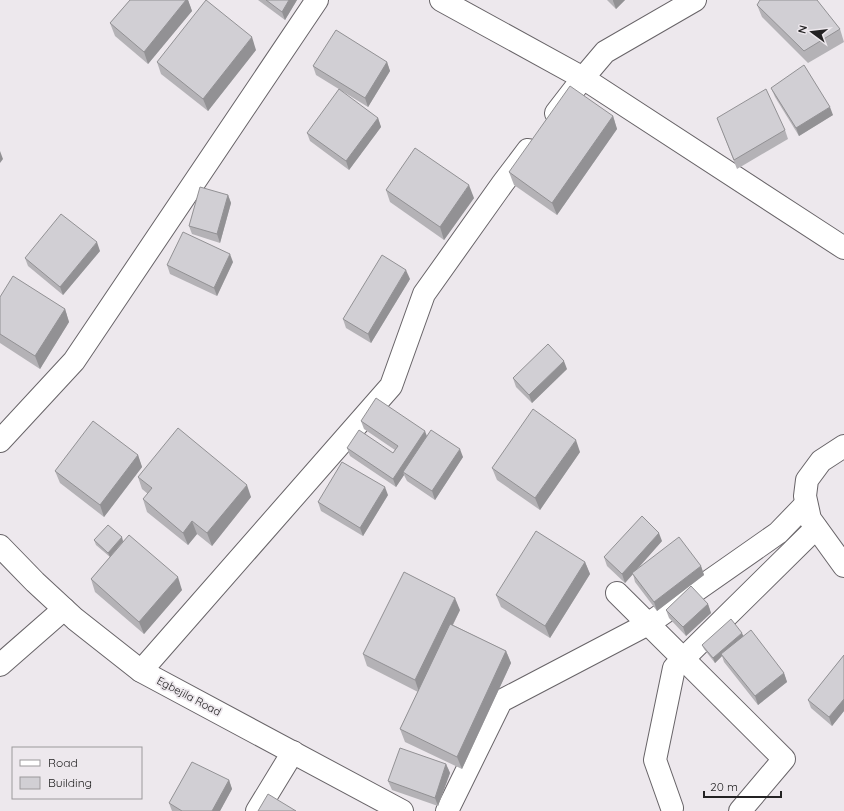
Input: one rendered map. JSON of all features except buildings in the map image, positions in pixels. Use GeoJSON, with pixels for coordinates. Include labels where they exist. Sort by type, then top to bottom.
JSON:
{"type":"FeatureCollection","features":[{"type":"Feature","properties":{"kind":"street"},"geometry":{"type":"LineString","coordinates":[[0,441],[74,361],[317,0]]}},
{"type":"Feature","properties":{"kind":"street"},"geometry":{"type":"LineString","coordinates":[[441,0],[583,78],[844,248]]}},
{"type":"Feature","properties":{"kind":"street"},"geometry":{"type":"LineString","coordinates":[[141,671],[391,386],[424,294],[503,183],[583,78],[605,52],[695,0]]}},
{"type":"Feature","properties":{"kind":"street"},"geometry":{"type":"LineString","coordinates":[[844,446],[821,461],[807,480],[805,496],[810,519],[844,566]]}},
{"type":"Feature","properties":{"kind":"street"},"geometry":{"type":"LineString","coordinates":[[447,811],[501,701],[648,624],[778,533],[806,504]]}},
{"type":"Feature","properties":{"kind":"street"},"geometry":{"type":"LineString","coordinates":[[672,808],[655,760],[674,668],[816,528]]}},
{"type":"Feature","properties":{"kind":"street","name":"Egbejila Road"},"geometry":{"type":"LineString","coordinates":[[0,546],[64,609],[141,671],[402,811]]}},
{"type":"Feature","properties":{"kind":"street"},"geometry":{"type":"LineString","coordinates":[[617,593],[784,759],[740,811]]}},
{"type":"Feature","properties":{"kind":"street"},"geometry":{"type":"LineString","coordinates":[[0,665],[64,609]]}},
{"type":"Feature","properties":{"kind":"street"},"geometry":{"type":"LineString","coordinates":[[257,811],[293,752]]}}]}
